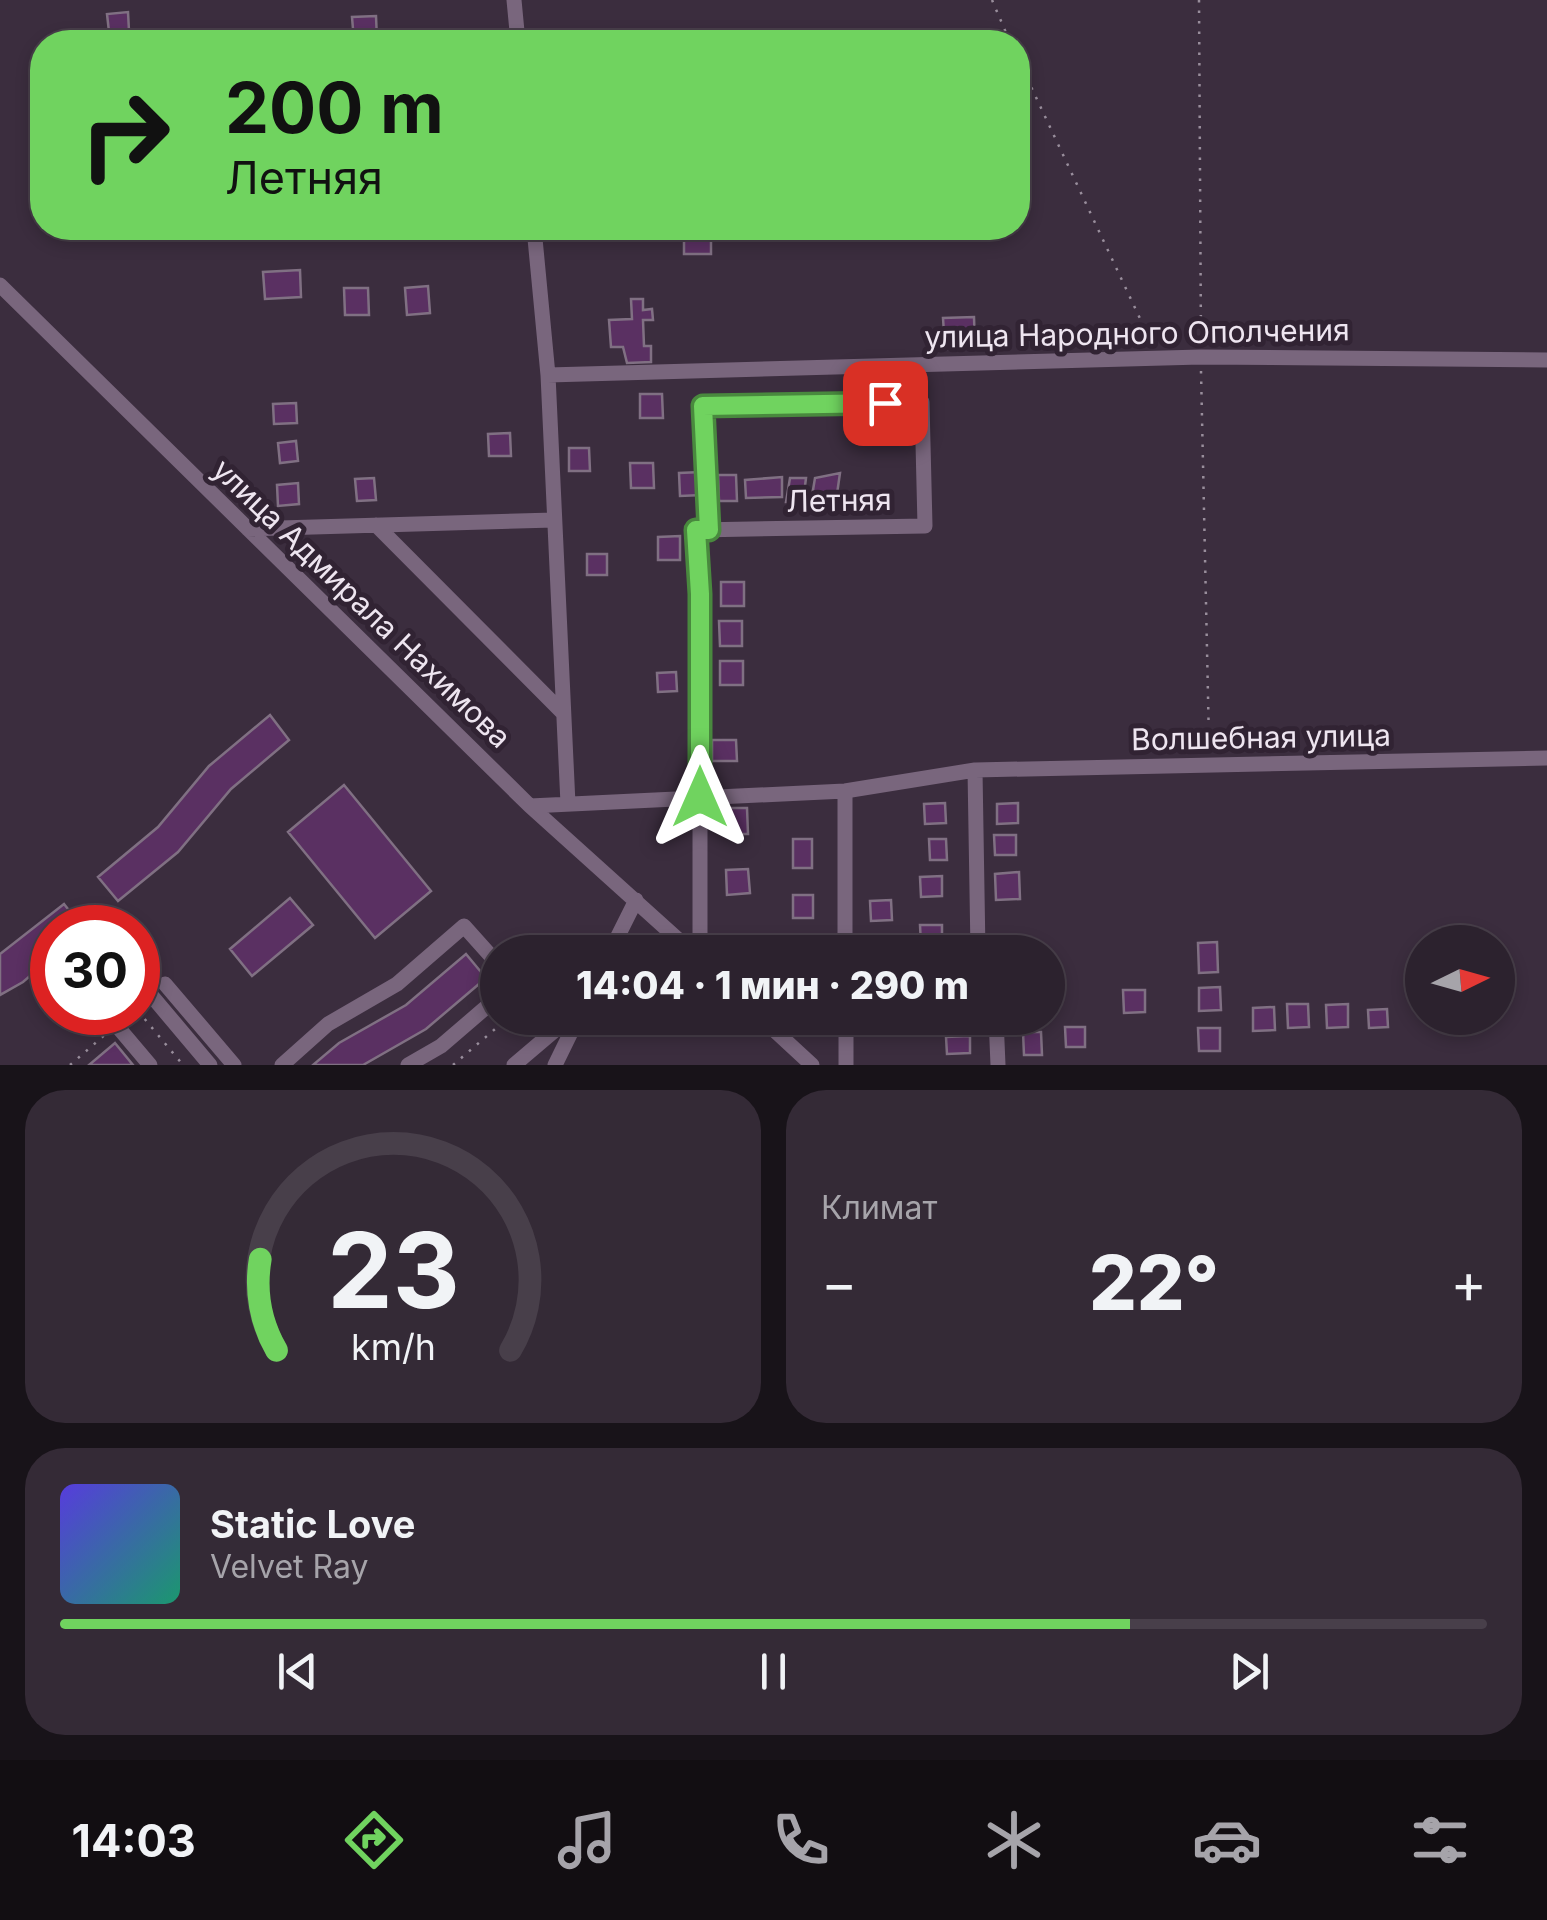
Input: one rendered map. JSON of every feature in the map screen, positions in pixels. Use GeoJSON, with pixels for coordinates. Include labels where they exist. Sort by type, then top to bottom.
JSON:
{"type":"FeatureCollection","features":[{"type":"Feature","properties":{"kind":"street"},"geometry":{"type":"LineString","coordinates":[[514,0],[517,30]]}},
{"type":"Feature","properties":{"kind":"street"},"geometry":{"type":"LineString","coordinates":[[535,240],[548,375],[568,804]]}},
{"type":"Feature","properties":{"kind":"street","name":"улица Адмирала Нахимова"},"geometry":{"type":"LineString","coordinates":[[0,285],[530,806],[674,935]]}},
{"type":"Feature","properties":{"kind":"street","name":"улица Народного Ополчения"},"geometry":{"type":"LineString","coordinates":[[548,375],[1201,356],[1547,360]]}},
{"type":"Feature","properties":{"kind":"street","name":"Летняя"},"geometry":{"type":"LineString","coordinates":[[700,935],[700,594],[696,530],[709,530],[925,526],[922,402],[703,406],[709,530]]}},
{"type":"Feature","properties":{"kind":"street"},"geometry":{"type":"LineString","coordinates":[[248,529],[554,520]]}},
{"type":"Feature","properties":{"kind":"street"},"geometry":{"type":"LineString","coordinates":[[376,526],[563,713]]}},
{"type":"Feature","properties":{"kind":"street","name":"Волшебная улица"},"geometry":{"type":"LineString","coordinates":[[530,806],[845,791],[975,770],[1547,758]]}},
{"type":"Feature","properties":{"kind":"street"},"geometry":{"type":"LineString","coordinates":[[975,770],[978,935]]}},
{"type":"Feature","properties":{"kind":"street"},"geometry":{"type":"LineString","coordinates":[[845,791],[846,935]]}},
{"type":"Feature","properties":{"kind":"street"},"geometry":{"type":"LineString","coordinates":[[618,935],[636,900]]}},
{"type":"Feature","properties":{"kind":"street"},"geometry":{"type":"LineString","coordinates":[[282,1065],[328,1024],[397,984],[464,926],[480,944]]}},
{"type":"Feature","properties":{"kind":"street"},"geometry":{"type":"LineString","coordinates":[[165,984],[234,1065]]}},
{"type":"Feature","properties":{"kind":"street"},"geometry":{"type":"LineString","coordinates":[[160,1006],[210,1065]]}},
{"type":"Feature","properties":{"kind":"street"},"geometry":{"type":"LineString","coordinates":[[408,1065],[441,1046],[480,1012]]}},
{"type":"Feature","properties":{"kind":"street"},"geometry":{"type":"LineString","coordinates":[[120,1035],[150,1065]]}},
{"type":"Feature","properties":{"kind":"street"},"geometry":{"type":"LineString","coordinates":[[514,1065],[549,1035]]}},
{"type":"Feature","properties":{"kind":"street"},"geometry":{"type":"LineString","coordinates":[[554,1035],[555,1065]]}},
{"type":"Feature","properties":{"kind":"street"},"geometry":{"type":"LineString","coordinates":[[780,1035],[812,1065]]}},
{"type":"Feature","properties":{"kind":"street"},"geometry":{"type":"LineString","coordinates":[[846,1035],[846,1065]]}},
{"type":"Feature","properties":{"kind":"street"},"geometry":{"type":"LineString","coordinates":[[998,1035],[998,1065]]}},
{"type":"Feature","properties":{"kind":"path"},"geometry":{"type":"LineString","coordinates":[[992,0],[1005,30]]}},
{"type":"Feature","properties":{"kind":"path"},"geometry":{"type":"LineString","coordinates":[[1198,0],[1209,742],[1228,766]]}},
{"type":"Feature","properties":{"kind":"path"},"geometry":{"type":"LineString","coordinates":[[1030,85],[1159,359]]}},
{"type":"Feature","properties":{"kind":"path"},"geometry":{"type":"LineString","coordinates":[[70,1065],[105,1035]]}},
{"type":"Feature","properties":{"kind":"path"},"geometry":{"type":"LineString","coordinates":[[158,1035],[182,1065]]}},
{"type":"Feature","properties":{"kind":"path"},"geometry":{"type":"LineString","coordinates":[[453,1065],[488,1035]]}},
{"type":"Feature","properties":{"kind":"path"},"geometry":{"type":"LineString","coordinates":[[534,1035],[540,1042]]}},
{"type":"Feature","properties":{"kind":"building"},"geometry":{"type":"Polygon","coordinates":[[[128,12],[129,30],[109,30],[107,14],[128,12]]]}},
{"type":"Feature","properties":{"kind":"building"},"geometry":{"type":"Polygon","coordinates":[[[376,16],[377,30],[353,30],[352,17],[376,16]]]}},
{"type":"Feature","properties":{"kind":"building"},"geometry":{"type":"Polygon","coordinates":[[[684,240],[711,240],[711,254],[684,254],[684,240]]]}},
{"type":"Feature","properties":{"kind":"building"},"geometry":{"type":"Polygon","coordinates":[[[300,270],[301,297],[265,299],[263,272],[300,270]]]}},
{"type":"Feature","properties":{"kind":"building"},"geometry":{"type":"Polygon","coordinates":[[[428,286],[430,313],[407,315],[405,288],[428,286]]]}},
{"type":"Feature","properties":{"kind":"building"},"geometry":{"type":"Polygon","coordinates":[[[344,288],[368,288],[369,315],[345,315],[344,288]]]}},
{"type":"Feature","properties":{"kind":"building"},"geometry":{"type":"Polygon","coordinates":[[[631,299],[643,299],[643,310],[652,309],[653,320],[643,320],[644,346],[651,346],[651,362],[627,363],[623,347],[611,347],[609,320],[632,319],[631,299]]]}},
{"type":"Feature","properties":{"kind":"building"},"geometry":{"type":"Polygon","coordinates":[[[974,317],[975,348],[945,349],[943,318],[974,317]]]}},
{"type":"Feature","properties":{"kind":"building"},"geometry":{"type":"Polygon","coordinates":[[[640,394],[662,394],[663,418],[640,418],[640,394]]]}},
{"type":"Feature","properties":{"kind":"building"},"geometry":{"type":"Polygon","coordinates":[[[296,403],[297,423],[274,424],[273,404],[296,403]]]}},
{"type":"Feature","properties":{"kind":"building"},"geometry":{"type":"Polygon","coordinates":[[[510,433],[511,456],[489,456],[488,434],[510,433]]]}},
{"type":"Feature","properties":{"kind":"building"},"geometry":{"type":"Polygon","coordinates":[[[296,441],[298,461],[280,463],[278,443],[296,441]]]}},
{"type":"Feature","properties":{"kind":"building"},"geometry":{"type":"Polygon","coordinates":[[[569,448],[589,448],[590,471],[569,471],[569,448]]]}},
{"type":"Feature","properties":{"kind":"building"},"geometry":{"type":"Polygon","coordinates":[[[630,463],[653,463],[654,488],[631,488],[630,463]]]}},
{"type":"Feature","properties":{"kind":"building"},"geometry":{"type":"Polygon","coordinates":[[[701,472],[702,495],[680,496],[679,473],[701,472]]]}},
{"type":"Feature","properties":{"kind":"building"},"geometry":{"type":"Polygon","coordinates":[[[840,473],[836,501],[811,502],[815,478],[840,473]]]}},
{"type":"Feature","properties":{"kind":"building"},"geometry":{"type":"Polygon","coordinates":[[[718,475],[736,475],[737,501],[719,501],[718,475]]]}},
{"type":"Feature","properties":{"kind":"building"},"geometry":{"type":"Polygon","coordinates":[[[782,477],[782,497],[746,498],[745,480],[782,477]]]}},
{"type":"Feature","properties":{"kind":"building"},"geometry":{"type":"Polygon","coordinates":[[[374,478],[376,500],[357,501],[355,479],[374,478]]]}},
{"type":"Feature","properties":{"kind":"building"},"geometry":{"type":"Polygon","coordinates":[[[790,478],[806,478],[803,502],[786,502],[790,478]]]}},
{"type":"Feature","properties":{"kind":"building"},"geometry":{"type":"Polygon","coordinates":[[[298,483],[299,504],[278,506],[277,485],[298,483]]]}},
{"type":"Feature","properties":{"kind":"building"},"geometry":{"type":"Polygon","coordinates":[[[680,536],[680,560],[658,560],[658,537],[680,536]]]}},
{"type":"Feature","properties":{"kind":"building"},"geometry":{"type":"Polygon","coordinates":[[[587,554],[607,554],[607,575],[587,575],[587,554]]]}},
{"type":"Feature","properties":{"kind":"building"},"geometry":{"type":"Polygon","coordinates":[[[721,582],[744,582],[744,606],[721,606],[721,582]]]}},
{"type":"Feature","properties":{"kind":"building"},"geometry":{"type":"Polygon","coordinates":[[[719,621],[742,621],[742,646],[720,646],[719,621]]]}},
{"type":"Feature","properties":{"kind":"building"},"geometry":{"type":"Polygon","coordinates":[[[720,661],[743,661],[743,685],[720,685],[720,661]]]}},
{"type":"Feature","properties":{"kind":"building"},"geometry":{"type":"Polygon","coordinates":[[[676,672],[677,691],[658,692],[657,673],[676,672]]]}},
{"type":"Feature","properties":{"kind":"building"},"geometry":{"type":"Polygon","coordinates":[[[270,715],[289,740],[231,789],[178,852],[118,901],[98,877],[158,827],[209,766],[270,715]]]}},
{"type":"Feature","properties":{"kind":"building"},"geometry":{"type":"Polygon","coordinates":[[[712,740],[736,740],[737,761],[712,761],[712,740]]]}},
{"type":"Feature","properties":{"kind":"building"},"geometry":{"type":"Polygon","coordinates":[[[344,785],[431,891],[375,938],[288,832],[344,785]]]}},
{"type":"Feature","properties":{"kind":"building"},"geometry":{"type":"Polygon","coordinates":[[[945,803],[946,823],[925,824],[924,804],[945,803]]]}},
{"type":"Feature","properties":{"kind":"building"},"geometry":{"type":"Polygon","coordinates":[[[1018,803],[1018,823],[997,824],[997,804],[1018,803]]]}},
{"type":"Feature","properties":{"kind":"building"},"geometry":{"type":"Polygon","coordinates":[[[723,808],[747,808],[748,834],[724,834],[723,808]]]}},
{"type":"Feature","properties":{"kind":"building"},"geometry":{"type":"Polygon","coordinates":[[[994,835],[1016,835],[1016,855],[995,855],[994,835]]]}},
{"type":"Feature","properties":{"kind":"building"},"geometry":{"type":"Polygon","coordinates":[[[793,839],[812,839],[812,868],[793,868],[793,839]]]}},
{"type":"Feature","properties":{"kind":"building"},"geometry":{"type":"Polygon","coordinates":[[[929,839],[946,839],[947,860],[930,860],[929,839]]]}},
{"type":"Feature","properties":{"kind":"building"},"geometry":{"type":"Polygon","coordinates":[[[748,869],[750,893],[727,895],[726,870],[748,869]]]}},
{"type":"Feature","properties":{"kind":"building"},"geometry":{"type":"Polygon","coordinates":[[[1019,872],[1020,899],[996,900],[995,874],[1019,872]]]}},
{"type":"Feature","properties":{"kind":"building"},"geometry":{"type":"Polygon","coordinates":[[[942,876],[942,896],[921,897],[920,877],[942,876]]]}},
{"type":"Feature","properties":{"kind":"building"},"geometry":{"type":"Polygon","coordinates":[[[793,895],[813,895],[813,918],[793,918],[793,895]]]}},
{"type":"Feature","properties":{"kind":"building"},"geometry":{"type":"Polygon","coordinates":[[[290,898],[313,925],[252,976],[230,949],[290,898]]]}},
{"type":"Feature","properties":{"kind":"building"},"geometry":{"type":"Polygon","coordinates":[[[891,900],[892,920],[871,921],[870,901],[891,900]]]}},
{"type":"Feature","properties":{"kind":"building"},"geometry":{"type":"Polygon","coordinates":[[[920,925],[942,925],[942,935],[920,935],[920,925]]]}},
{"type":"Feature","properties":{"kind":"building"},"geometry":{"type":"Polygon","coordinates":[[[30,931],[30,976],[0,995],[0,954],[30,931]]]}},
{"type":"Feature","properties":{"kind":"building"},"geometry":{"type":"Polygon","coordinates":[[[1217,942],[1218,972],[1199,973],[1198,943],[1217,942]]]}},
{"type":"Feature","properties":{"kind":"building"},"geometry":{"type":"Polygon","coordinates":[[[466,954],[480,971],[480,983],[426,1029],[363,1065],[313,1065],[339,1043],[406,1005],[466,954]]]}},
{"type":"Feature","properties":{"kind":"building"},"geometry":{"type":"Polygon","coordinates":[[[1220,987],[1221,1010],[1199,1011],[1199,988],[1220,987]]]}},
{"type":"Feature","properties":{"kind":"building"},"geometry":{"type":"Polygon","coordinates":[[[1123,990],[1145,990],[1145,1012],[1124,1013],[1123,990]]]}},
{"type":"Feature","properties":{"kind":"building"},"geometry":{"type":"Polygon","coordinates":[[[1287,1004],[1308,1004],[1309,1027],[1288,1028],[1287,1004]]]}},
{"type":"Feature","properties":{"kind":"building"},"geometry":{"type":"Polygon","coordinates":[[[1348,1004],[1348,1027],[1327,1028],[1326,1005],[1348,1004]]]}},
{"type":"Feature","properties":{"kind":"building"},"geometry":{"type":"Polygon","coordinates":[[[1274,1007],[1275,1030],[1253,1031],[1253,1008],[1274,1007]]]}},
{"type":"Feature","properties":{"kind":"building"},"geometry":{"type":"Polygon","coordinates":[[[1387,1009],[1388,1027],[1369,1028],[1368,1010],[1387,1009]]]}},
{"type":"Feature","properties":{"kind":"building"},"geometry":{"type":"Polygon","coordinates":[[[1065,1027],[1085,1027],[1085,1047],[1066,1047],[1065,1027]]]}},
{"type":"Feature","properties":{"kind":"building"},"geometry":{"type":"Polygon","coordinates":[[[1198,1028],[1220,1028],[1220,1051],[1199,1051],[1198,1028]]]}},
{"type":"Feature","properties":{"kind":"building"},"geometry":{"type":"Polygon","coordinates":[[[1023,1035],[1041,1035],[1042,1055],[1024,1055],[1023,1035]]]}},
{"type":"Feature","properties":{"kind":"building"},"geometry":{"type":"Polygon","coordinates":[[[970,1036],[970,1053],[947,1054],[946,1037],[970,1036]]]}},
{"type":"Feature","properties":{"kind":"building"},"geometry":{"type":"Polygon","coordinates":[[[115,1043],[133,1065],[89,1065],[115,1043]]]}},
{"type":"Feature","properties":{"kind":"route"},"geometry":{"type":"LineString","coordinates":[[700,797],[700,594],[696,530],[709,530],[703,406],[885,403]]}}]}
